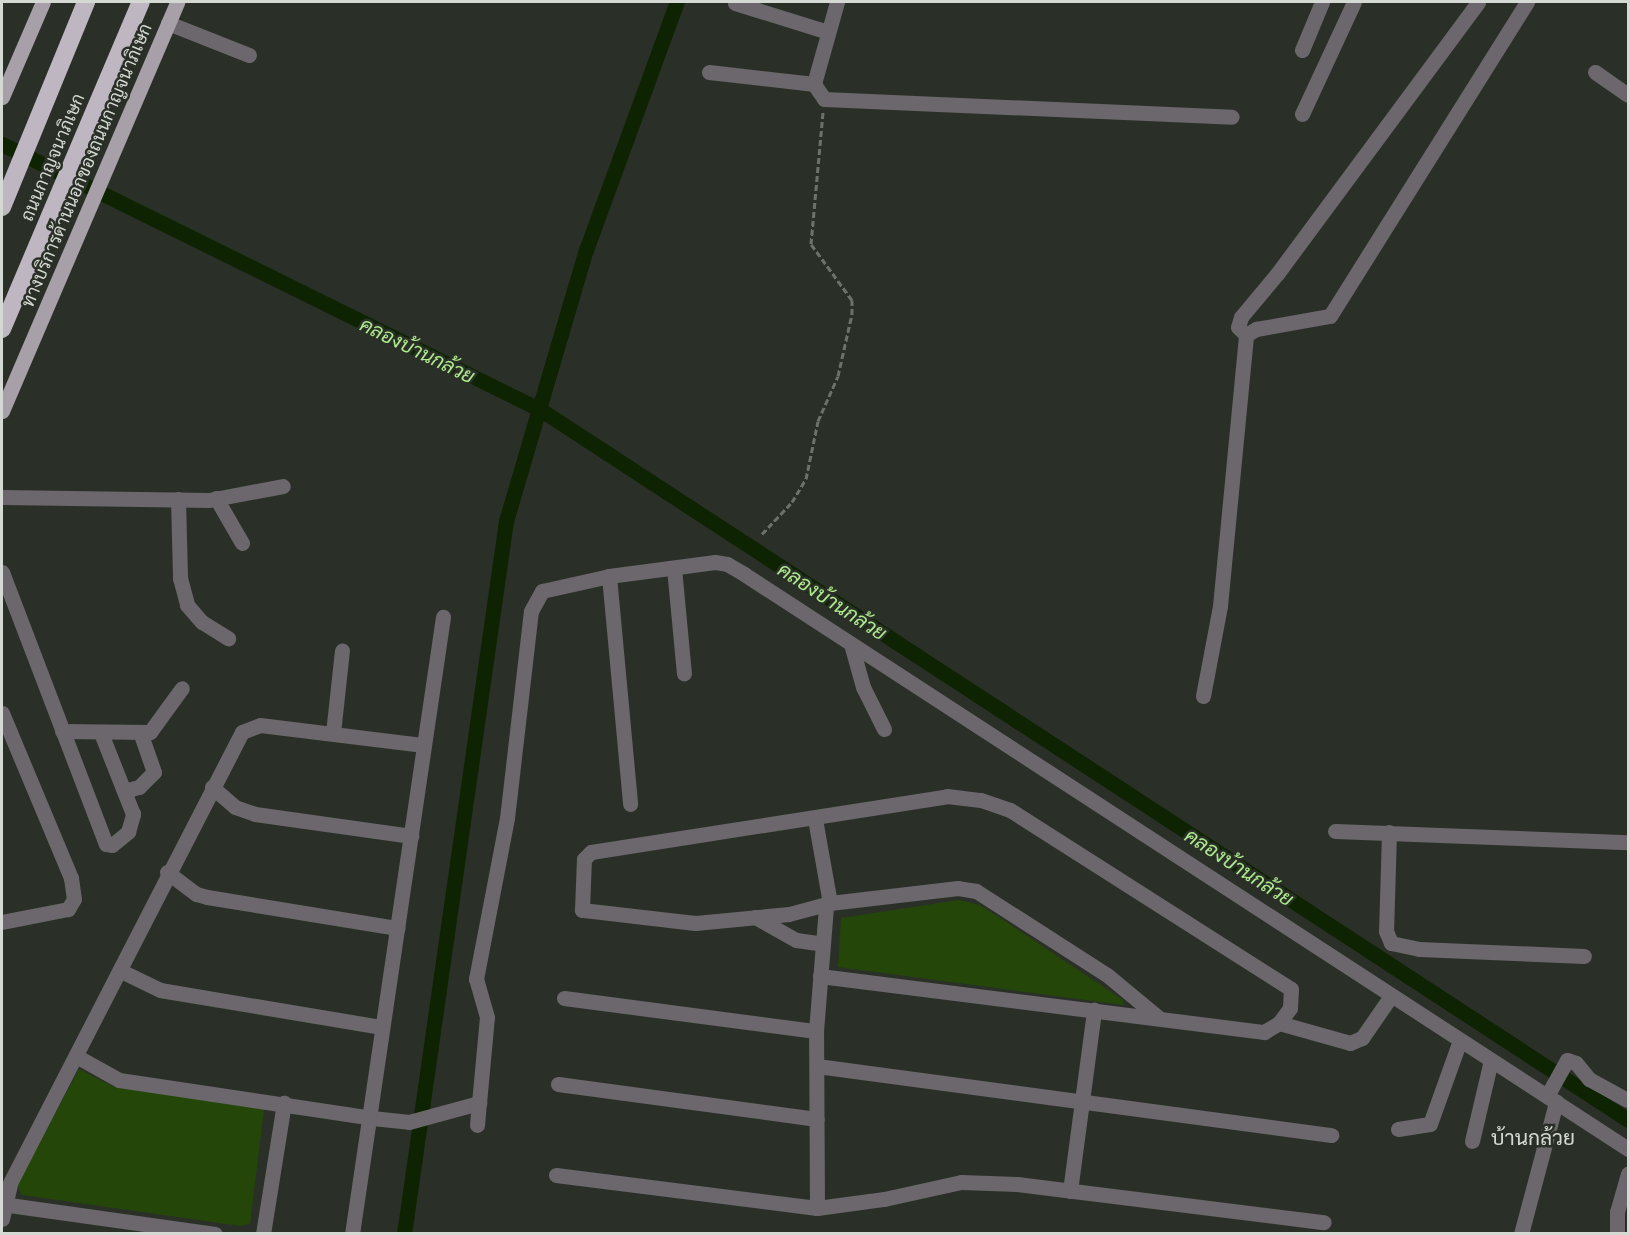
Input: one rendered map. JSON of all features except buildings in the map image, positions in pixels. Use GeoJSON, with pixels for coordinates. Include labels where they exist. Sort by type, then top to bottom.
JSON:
{"type":"FeatureCollection","features":[{"type":"Feature","properties":{"kind":"highway","name":"ถนนกาญจนาภิเษก"},"geometry":{"type":"LineString","coordinates":[[2,207],[86,2]]}},
{"type":"Feature","properties":{"kind":"highway","name":"ถนนกาญจนาภิเษก"},"geometry":{"type":"LineString","coordinates":[[2,329],[141,2]]}},
{"type":"Feature","properties":{"kind":"main road"},"geometry":{"type":"LineString","coordinates":[[2,97],[43,2]]}},
{"type":"Feature","properties":{"kind":"main road","name":"ทางบริการด้านนอกของถนนกาญจนาภิเษก"},"geometry":{"type":"LineString","coordinates":[[2,411],[177,2]]}},
{"type":"Feature","properties":{"kind":"street"},"geometry":{"type":"LineString","coordinates":[[837,2],[814,84],[824,99],[1232,117]]}},
{"type":"Feature","properties":{"kind":"street"},"geometry":{"type":"LineString","coordinates":[[1302,50],[1322,2]]}},
{"type":"Feature","properties":{"kind":"street"},"geometry":{"type":"LineString","coordinates":[[1302,114],[1354,2]]}},
{"type":"Feature","properties":{"kind":"street"},"geometry":{"type":"LineString","coordinates":[[1246,335],[1238,327],[1241,317],[1277,274],[1478,2]]}},
{"type":"Feature","properties":{"kind":"street"},"geometry":{"type":"LineString","coordinates":[[1246,335],[1256,329],[1330,316],[1527,2]]}},
{"type":"Feature","properties":{"kind":"street"},"geometry":{"type":"LineString","coordinates":[[735,3],[828,32]]}},
{"type":"Feature","properties":{"kind":"street"},"geometry":{"type":"LineString","coordinates":[[168,23],[249,55]]}},
{"type":"Feature","properties":{"kind":"street"},"geometry":{"type":"LineString","coordinates":[[709,72],[814,84]]}},
{"type":"Feature","properties":{"kind":"street"},"geometry":{"type":"LineString","coordinates":[[1595,72],[1629,94]]}},
{"type":"Feature","properties":{"kind":"street"},"geometry":{"type":"LineString","coordinates":[[1203,696],[1220,606],[1246,335]]}},
{"type":"Feature","properties":{"kind":"street"},"geometry":{"type":"LineString","coordinates":[[2,497],[216,498],[283,486]]}},
{"type":"Feature","properties":{"kind":"street"},"geometry":{"type":"LineString","coordinates":[[216,498],[242,543]]}},
{"type":"Feature","properties":{"kind":"street"},"geometry":{"type":"LineString","coordinates":[[178,499],[180,578],[187,605],[202,622],[228,639]]}},
{"type":"Feature","properties":{"kind":"street"},"geometry":{"type":"LineString","coordinates":[[477,1125],[487,1017],[476,979],[507,818],[531,610],[542,591],[609,576],[727,564],[1390,996],[1491,1060],[1552,1094],[1629,1149]]}},
{"type":"Feature","properties":{"kind":"street"},"geometry":{"type":"LineString","coordinates":[[674,568],[684,674]]}},
{"type":"Feature","properties":{"kind":"street"},"geometry":{"type":"LineString","coordinates":[[2,572],[106,844],[120,841],[128,832],[133,814],[101,733]]}},
{"type":"Feature","properties":{"kind":"street"},"geometry":{"type":"LineString","coordinates":[[609,576],[630,804]]}},
{"type":"Feature","properties":{"kind":"street"},"geometry":{"type":"LineString","coordinates":[[352,1233],[372,1118],[382,1027],[443,617]]}},
{"type":"Feature","properties":{"kind":"street"},"geometry":{"type":"LineString","coordinates":[[851,644],[863,687],[884,729]]}},
{"type":"Feature","properties":{"kind":"street"},"geometry":{"type":"LineString","coordinates":[[333,733],[342,650]]}},
{"type":"Feature","properties":{"kind":"street"},"geometry":{"type":"LineString","coordinates":[[62,731],[101,733],[140,732],[155,729],[182,688]]}},
{"type":"Feature","properties":{"kind":"street"},"geometry":{"type":"LineString","coordinates":[[2,713],[71,878],[74,899],[68,909],[2,922]]}},
{"type":"Feature","properties":{"kind":"street"},"geometry":{"type":"LineString","coordinates":[[215,1233],[2,1209],[10,1183],[121,971],[167,872],[243,732],[251,727],[333,733],[424,745]]}},
{"type":"Feature","properties":{"kind":"street"},"geometry":{"type":"LineString","coordinates":[[124,791],[139,787],[154,772],[140,732]]}},
{"type":"Feature","properties":{"kind":"street"},"geometry":{"type":"LineString","coordinates":[[212,787],[234,807],[255,814],[411,836]]}},
{"type":"Feature","properties":{"kind":"street"},"geometry":{"type":"LineString","coordinates":[[820,976],[1264,1032],[1279,1023],[1290,1008],[1291,989],[1010,810],[981,800],[947,796],[815,819],[664,839],[591,852],[584,859],[580,904],[585,912],[695,923],[755,917],[958,888],[976,891],[1107,975],[1159,1018]]}},
{"type":"Feature","properties":{"kind":"street"},"geometry":{"type":"LineString","coordinates":[[815,819],[828,905],[816,1031],[817,1208]]}},
{"type":"Feature","properties":{"kind":"street"},"geometry":{"type":"LineString","coordinates":[[1335,831],[1629,842]]}},
{"type":"Feature","properties":{"kind":"street"},"geometry":{"type":"LineString","coordinates":[[1389,832],[1386,931],[1391,943],[1419,949],[1584,956]]}},
{"type":"Feature","properties":{"kind":"street"},"geometry":{"type":"LineString","coordinates":[[167,872],[196,894],[207,897],[397,927]]}},
{"type":"Feature","properties":{"kind":"street"},"geometry":{"type":"LineString","coordinates":[[755,917],[796,940],[824,944]]}},
{"type":"Feature","properties":{"kind":"street"},"geometry":{"type":"LineString","coordinates":[[121,971],[160,990],[382,1027]]}},
{"type":"Feature","properties":{"kind":"street"},"geometry":{"type":"LineString","coordinates":[[1279,1023],[1357,1042],[1390,996]]}},
{"type":"Feature","properties":{"kind":"street"},"geometry":{"type":"LineString","coordinates":[[564,998],[816,1031]]}},
{"type":"Feature","properties":{"kind":"street"},"geometry":{"type":"LineString","coordinates":[[1070,1191],[1094,1010]]}},
{"type":"Feature","properties":{"kind":"street"},"geometry":{"type":"LineString","coordinates":[[1398,1129],[1430,1124],[1460,1040]]}},
{"type":"Feature","properties":{"kind":"street"},"geometry":{"type":"LineString","coordinates":[[76,1056],[119,1080],[372,1118],[409,1122],[479,1103]]}},
{"type":"Feature","properties":{"kind":"street"},"geometry":{"type":"LineString","coordinates":[[1472,1141],[1491,1060]]}},
{"type":"Feature","properties":{"kind":"street"},"geometry":{"type":"LineString","coordinates":[[1521,1233],[1552,1094],[1561,1064],[1567,1060],[1576,1063],[1589,1079],[1627,1100]]}},
{"type":"Feature","properties":{"kind":"street"},"geometry":{"type":"LineString","coordinates":[[817,1066],[1331,1135]]}},
{"type":"Feature","properties":{"kind":"street"},"geometry":{"type":"LineString","coordinates":[[558,1084],[817,1119]]}},
{"type":"Feature","properties":{"kind":"street"},"geometry":{"type":"LineString","coordinates":[[263,1233],[284,1103]]}},
{"type":"Feature","properties":{"kind":"street"},"geometry":{"type":"LineString","coordinates":[[1617,1233],[1617,1212],[1629,1174]]}},
{"type":"Feature","properties":{"kind":"street"},"geometry":{"type":"LineString","coordinates":[[556,1175],[817,1208],[884,1199],[961,1182],[1070,1191],[1324,1222]]}},
{"type":"Feature","properties":{"kind":"path"},"geometry":{"type":"LineString","coordinates":[[762,534],[792,502],[806,479],[818,421],[838,376],[852,314],[852,300],[823,264],[811,240],[824,99]]}},
{"type":"Feature","properties":{"kind":"green space"},"geometry":{"type":"Polygon","coordinates":[[[959,900],[979,905],[999,917],[1123,1000],[1124,1005],[838,967],[841,918],[959,900]]]}},
{"type":"Feature","properties":{"kind":"green space"},"geometry":{"type":"Polygon","coordinates":[[[79,1069],[114,1087],[264,1109],[250,1224],[241,1226],[22,1195],[17,1185],[79,1069]]]}},
{"type":"Feature","properties":{"kind":"waterway"},"geometry":{"type":"LineString","coordinates":[[404,1234],[506,521],[586,250],[677,2]]}},
{"type":"Feature","properties":{"kind":"waterway","name":"คลองบ้านกล้วย"},"geometry":{"type":"LineString","coordinates":[[2,144],[541,410],[1628,1120]]}},
{"type":"Feature","properties":{"kind":"district","name":"บ้านกล้วย"},"geometry":{"type":"Point","coordinates":[1533,1136]}}]}
